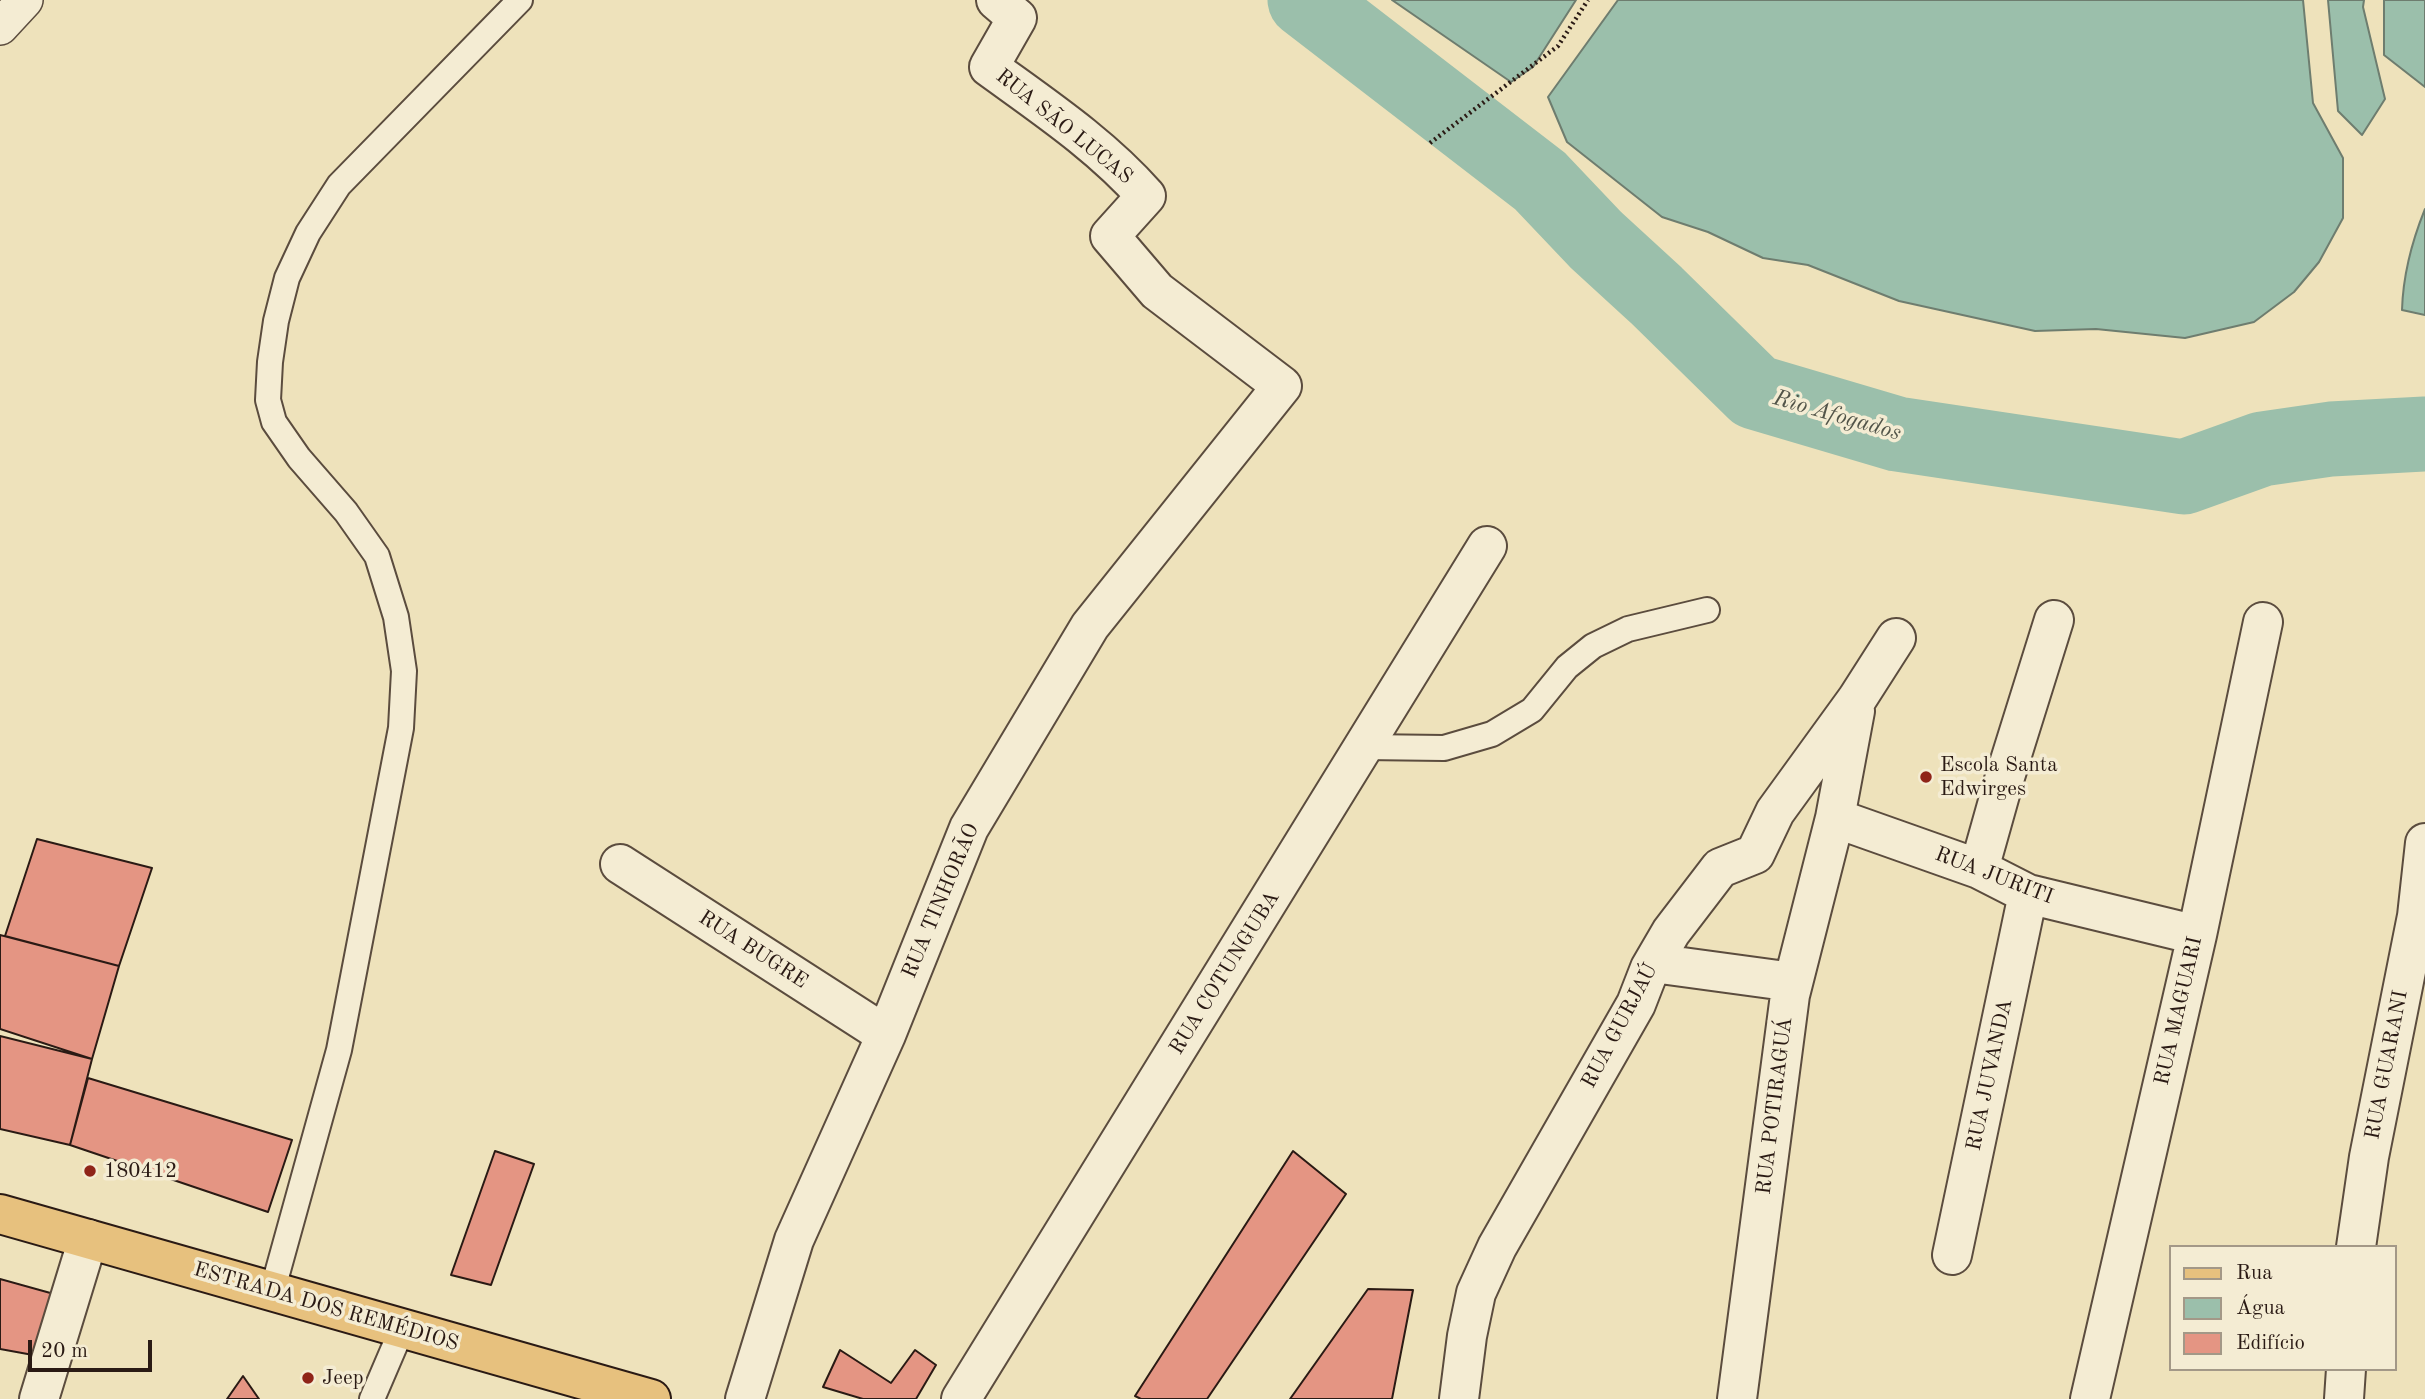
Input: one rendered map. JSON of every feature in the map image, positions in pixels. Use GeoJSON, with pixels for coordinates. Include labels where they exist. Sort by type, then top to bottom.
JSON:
{"type":"FeatureCollection","features":[{"type":"Feature","properties":{"kind":"main road","name":"ESTRADA DOS REMÉDIOS"},"geometry":{"type":"LineString","coordinates":[[0,1214],[651,1399]]}},
{"type":"Feature","properties":{"kind":"street"},"geometry":{"type":"LineString","coordinates":[[0,27],[25,0]]}},
{"type":"Feature","properties":{"kind":"street","name":"RUA SÃO LUCAS"},"geometry":{"type":"LineString","coordinates":[[996,0],[1017,18],[989,67],[1080,134],[1128,175],[1146,196],[1110,236],[1157,291],[1282,386]]}},
{"type":"Feature","properties":{"kind":"street","name":"RUA TINHORÃO"},"geometry":{"type":"LineString","coordinates":[[745,1399],[794,1240],[886,1035],[969,828],[1090,626],[1282,386]]}},
{"type":"Feature","properties":{"kind":"street","name":"RUA COTUNGUBA"},"geometry":{"type":"LineString","coordinates":[[961,1399],[1487,546]]}},
{"type":"Feature","properties":{"kind":"street"},"geometry":{"type":"LineString","coordinates":[[1979,869],[2054,620]]}},
{"type":"Feature","properties":{"kind":"street","name":"RUA MAGUARI"},"geometry":{"type":"LineString","coordinates":[[2090,1399],[2197,935],[2263,622]]}},
{"type":"Feature","properties":{"kind":"street","name":"RUA GURJAÚ"},"geometry":{"type":"LineString","coordinates":[[1459,1399],[1476,1293],[1492,1258],[1636,1004],[1653,963],[1671,932],[1720,869],[1755,854],[1775,812],[1857,699],[1896,638]]}},
{"type":"Feature","properties":{"kind":"street","name":"RUA GURJAÚ"},"geometry":{"type":"LineString","coordinates":[[1835,818],[1857,699]]}},
{"type":"Feature","properties":{"kind":"street","name":"RUA JURITI"},"geometry":{"type":"LineString","coordinates":[[1835,818],[1979,869],[2028,894],[2197,935]]}},
{"type":"Feature","properties":{"kind":"street","name":"RUA POTIRAGUÁ"},"geometry":{"type":"LineString","coordinates":[[1737,1399],[1790,995],[1835,818]]}},
{"type":"Feature","properties":{"kind":"street","name":"RUA GUARANI"},"geometry":{"type":"LineString","coordinates":[[2356,1245],[2369,1157],[2421,916],[2425,843]]}},
{"type":"Feature","properties":{"kind":"street","name":"RUA BUGRE"},"geometry":{"type":"LineString","coordinates":[[620,864],[886,1035]]}},
{"type":"Feature","properties":{"kind":"street","name":"RUA JUVANDA"},"geometry":{"type":"LineString","coordinates":[[1952,1255],[2028,894]]}},
{"type":"Feature","properties":{"kind":"street"},"geometry":{"type":"LineString","coordinates":[[1653,963],[1793,982]]}},
{"type":"Feature","properties":{"kind":"street"},"geometry":{"type":"LineString","coordinates":[[38,1399],[88,1240]]}},
{"type":"Feature","properties":{"kind":"street"},"geometry":{"type":"LineString","coordinates":[[2344,1399],[2346,1371]]}},
{"type":"Feature","properties":{"kind":"lane"},"geometry":{"type":"LineString","coordinates":[[272,1292],[339,1050],[401,728],[404,671],[396,617],[377,556],[346,512],[299,458],[274,422],[268,400],[276,321],[287,278],[308,233],[339,185],[520,0]]}},
{"type":"Feature","properties":{"kind":"lane"},"geometry":{"type":"LineString","coordinates":[[1364,747],[1444,748],[1492,734],[1532,710],[1567,667],[1593,646],[1628,629],[1707,610]]}},
{"type":"Feature","properties":{"kind":"lane"},"geometry":{"type":"LineString","coordinates":[[372,1399],[402,1329]]}},
{"type":"Feature","properties":{"kind":"path"},"geometry":{"type":"LineString","coordinates":[[1430,143],[1558,46],[1588,0]]}},
{"type":"Feature","properties":{"kind":"water"},"geometry":{"type":"Polygon","coordinates":[[[1392,0],[1576,0],[1533,67],[1511,82],[1392,0]]]}},
{"type":"Feature","properties":{"kind":"water"},"geometry":{"type":"Polygon","coordinates":[[[1618,0],[2303,0],[2313,103],[2343,158],[2343,218],[2319,262],[2294,292],[2254,322],[2185,338],[2096,329],[2035,331],[1899,301],[1808,265],[1763,258],[1708,232],[1662,217],[1567,142],[1548,97],[1618,0]]]}},
{"type":"Feature","properties":{"kind":"water"},"geometry":{"type":"Polygon","coordinates":[[[2328,0],[2364,0],[2363,7],[2385,99],[2362,135],[2338,111],[2328,0]]]}},
{"type":"Feature","properties":{"kind":"water"},"geometry":{"type":"Polygon","coordinates":[[[2384,0],[2425,0],[2425,87],[2384,55],[2384,0]]]}},
{"type":"Feature","properties":{"kind":"water"},"geometry":{"type":"Polygon","coordinates":[[[2425,209],[2425,315],[2402,310],[2409,259],[2425,209]]]}},
{"type":"Feature","properties":{"kind":"building"},"geometry":{"type":"Polygon","coordinates":[[[37,839],[152,868],[119,966],[5,936],[37,839]]]}},
{"type":"Feature","properties":{"kind":"building"},"geometry":{"type":"Polygon","coordinates":[[[0,935],[119,966],[92,1059],[0,1029],[0,935]]]}},
{"type":"Feature","properties":{"kind":"building"},"geometry":{"type":"Polygon","coordinates":[[[0,1036],[92,1059],[70,1145],[0,1129],[0,1036]]]}},
{"type":"Feature","properties":{"kind":"building"},"geometry":{"type":"Polygon","coordinates":[[[88,1078],[292,1140],[268,1212],[70,1145],[88,1078]]]}},
{"type":"Feature","properties":{"kind":"building"},"geometry":{"type":"Polygon","coordinates":[[[495,1151],[534,1164],[491,1285],[451,1275],[495,1151]]]}},
{"type":"Feature","properties":{"kind":"building"},"geometry":{"type":"Polygon","coordinates":[[[1293,1151],[1346,1194],[1207,1399],[1141,1399],[1135,1396],[1293,1151]]]}},
{"type":"Feature","properties":{"kind":"building"},"geometry":{"type":"Polygon","coordinates":[[[0,1279],[54,1294],[33,1355],[0,1349],[0,1279]]]}},
{"type":"Feature","properties":{"kind":"building"},"geometry":{"type":"Polygon","coordinates":[[[1368,1289],[1413,1290],[1392,1399],[1290,1399],[1368,1289]]]}},
{"type":"Feature","properties":{"kind":"building"},"geometry":{"type":"Polygon","coordinates":[[[840,1350],[891,1383],[915,1350],[936,1365],[916,1399],[863,1399],[823,1387],[840,1350]]]}},
{"type":"Feature","properties":{"kind":"building"},"geometry":{"type":"Polygon","coordinates":[[[243,1376],[259,1399],[227,1399],[243,1376]]]}},
{"type":"Feature","properties":{"kind":"waterway","name":"Rio Afogados"},"geometry":{"type":"LineString","coordinates":[[1305,0],[1540,181],[1596,240],[1755,392],[1897,434],[2184,477],[2262,449],[2331,439],[2425,434]]}},
{"type":"Feature","properties":{"kind":"place","name":"Escola Santa Edwirges"},"geometry":{"type":"Point","coordinates":[1926,777]}},
{"type":"Feature","properties":{"kind":"place","name":"180412"},"geometry":{"type":"Point","coordinates":[90,1171]}},
{"type":"Feature","properties":{"kind":"place","name":"Jeep"},"geometry":{"type":"Point","coordinates":[308,1378]}}]}
